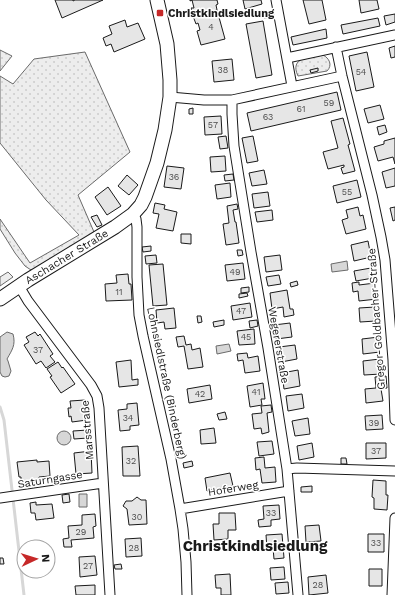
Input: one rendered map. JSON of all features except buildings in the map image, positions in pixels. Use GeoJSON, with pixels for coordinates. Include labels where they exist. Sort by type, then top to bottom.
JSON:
{"type":"FeatureCollection","features":[{"type":"Feature","properties":{"kind":"street"},"geometry":{"type":"LineString","coordinates":[[157,0],[168,44],[170,97],[204,100],[232,100],[342,76]]}},
{"type":"Feature","properties":{"kind":"street"},"geometry":{"type":"LineString","coordinates":[[276,0],[292,86]]}},
{"type":"Feature","properties":{"kind":"street"},"geometry":{"type":"LineString","coordinates":[[287,58],[395,35]]}},
{"type":"Feature","properties":{"kind":"street","name":"Gregor-Goldbacher-Straße"},"geometry":{"type":"LineString","coordinates":[[336,47],[372,195],[385,260],[393,360],[395,420]]}},
{"type":"Feature","properties":{"kind":"street","name":"Aschacher Straße"},"geometry":{"type":"LineString","coordinates":[[0,299],[101,236],[133,214],[141,205],[156,163],[165,130],[170,97]]}},
{"type":"Feature","properties":{"kind":"street","name":"Wegererstraße"},"geometry":{"type":"LineString","coordinates":[[232,100],[234,146],[287,469],[298,595]]}},
{"type":"Feature","properties":{"kind":"street","name":"Lohnsiedlstraße (Binderberg)"},"geometry":{"type":"LineString","coordinates":[[133,214],[136,219],[137,227],[137,282],[139,315],[171,459],[180,509],[184,536],[187,595]]}},
{"type":"Feature","properties":{"kind":"street","name":"Marsstraße"},"geometry":{"type":"LineString","coordinates":[[20,286],[28,301],[97,396],[99,408],[110,595]]}},
{"type":"Feature","properties":{"kind":"street"},"geometry":{"type":"LineString","coordinates":[[287,469],[395,471]]}},
{"type":"Feature","properties":{"kind":"street","name":"Saturngasse"},"geometry":{"type":"LineString","coordinates":[[4,498],[103,483]]}},
{"type":"Feature","properties":{"kind":"street","name":"Hoferweg"},"geometry":{"type":"LineString","coordinates":[[180,509],[289,491]]}},
{"type":"Feature","properties":{"kind":"street"},"geometry":{"type":"LineString","coordinates":[[392,595],[395,518]]}},
{"type":"Feature","properties":{"kind":"shaded area"},"geometry":{"type":"Polygon","coordinates":[[[0,50],[12,56],[0,71],[0,50]]]}},
{"type":"Feature","properties":{"kind":"shaded area"},"geometry":{"type":"Polygon","coordinates":[[[85,52],[130,152],[78,195],[94,232],[84,240],[35,270],[31,270],[25,266],[15,253],[0,229],[0,219],[30,263],[79,235],[46,200],[0,143],[0,76],[13,84],[34,59],[85,52]]]}},
{"type":"Feature","properties":{"kind":"shaded area"},"geometry":{"type":"Polygon","coordinates":[[[323,55],[330,62],[329,69],[327,71],[298,76],[296,65],[302,59],[323,55]]]}},
{"type":"Feature","properties":{"kind":"shaded area"},"geometry":{"type":"Polygon","coordinates":[[[347,261],[348,270],[332,272],[331,264],[347,261]]]}},
{"type":"Feature","properties":{"kind":"shaded area"},"geometry":{"type":"Polygon","coordinates":[[[8,272],[13,277],[0,286],[0,277],[8,272]]]}},
{"type":"Feature","properties":{"kind":"shaded area"},"geometry":{"type":"Polygon","coordinates":[[[7,332],[13,334],[14,341],[13,347],[7,359],[11,371],[9,376],[5,377],[2,376],[0,372],[0,337],[7,332]]]}},
{"type":"Feature","properties":{"kind":"shaded area"},"geometry":{"type":"Polygon","coordinates":[[[229,344],[231,351],[217,354],[216,346],[229,344]]]}},
{"type":"Feature","properties":{"kind":"shaded area"},"geometry":{"type":"Polygon","coordinates":[[[64,431],[69,433],[71,438],[69,443],[64,445],[59,443],[57,438],[59,433],[64,431]]]}},
{"type":"Feature","properties":{"kind":"shaded area"},"geometry":{"type":"Polygon","coordinates":[[[79,494],[87,494],[87,507],[79,507],[79,494]]]}},
{"type":"Feature","properties":{"kind":"waterway"},"geometry":{"type":"LineString","coordinates":[[0,407],[4,420],[24,595]]}},
{"type":"Feature","properties":{"kind":"place","name":"Christkindlsiedlung"},"geometry":{"type":"Point","coordinates":[160,13]}},
{"type":"Feature","properties":{"kind":"district","name":"Christkindlsiedlung"},"geometry":{"type":"Point","coordinates":[255,546]}}]}
